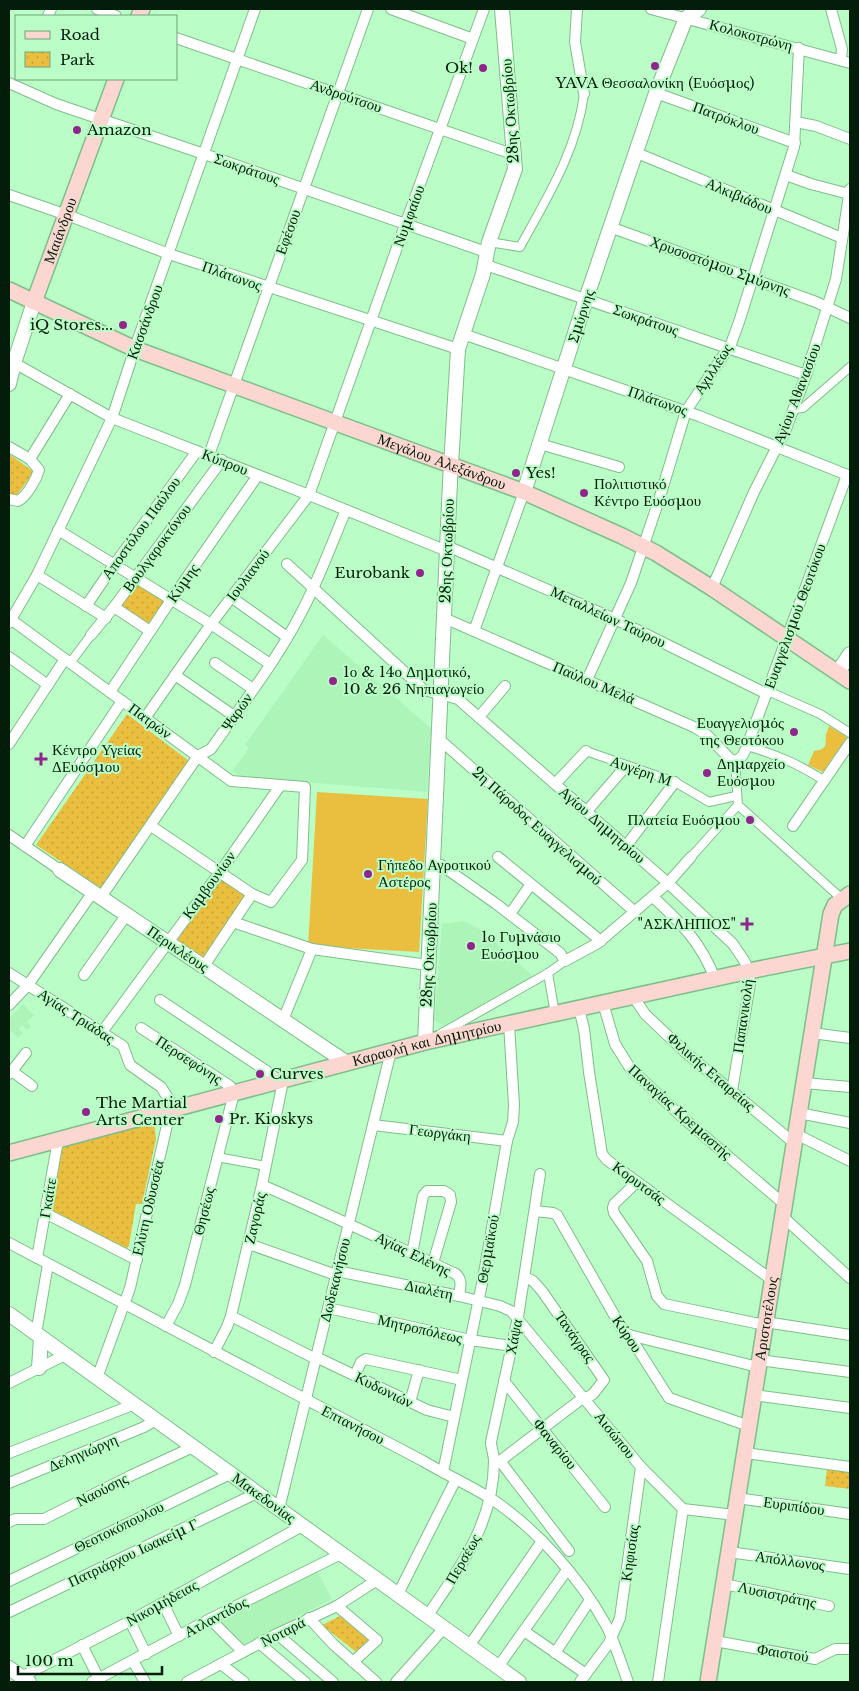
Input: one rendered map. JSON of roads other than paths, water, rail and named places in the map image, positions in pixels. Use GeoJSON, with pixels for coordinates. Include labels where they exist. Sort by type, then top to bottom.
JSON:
{"type":"FeatureCollection","features":[{"type":"Feature","properties":{"kind":"main road","name":"Μαιάνδρου"},"geometry":{"type":"LineString","coordinates":[[34,302],[116,80]]}},
{"type":"Feature","properties":{"kind":"main road","name":"Μεγάλου Αλεξάνδρου"},"geometry":{"type":"LineString","coordinates":[[9,290],[135,348],[524,492],[644,546],[712,588],[850,681]]}},
{"type":"Feature","properties":{"kind":"main road","name":"Αριστοτέλους"},"geometry":{"type":"LineString","coordinates":[[708,1682],[831,911],[835,904],[846,896]]}},
{"type":"Feature","properties":{"kind":"main road","name":"Καραολή και Δημητρίου"},"geometry":{"type":"LineString","coordinates":[[9,1153],[425,1042],[749,971],[850,951]]}},
{"type":"Feature","properties":{"kind":"street"},"geometry":{"type":"LineString","coordinates":[[97,9],[113,15]]}},
{"type":"Feature","properties":{"kind":"street","name":"Κασσάνδρου"},"geometry":{"type":"LineString","coordinates":[[10,621],[37,575],[112,418],[255,9]]}},
{"type":"Feature","properties":{"kind":"street","name":"Εφέσου"},"geometry":{"type":"LineString","coordinates":[[209,456],[368,9]]}},
{"type":"Feature","properties":{"kind":"street"},"geometry":{"type":"LineString","coordinates":[[390,9],[473,39]]}},
{"type":"Feature","properties":{"kind":"street","name":"Νυμφαίου"},"geometry":{"type":"LineString","coordinates":[[335,423],[405,224],[484,9]]}},
{"type":"Feature","properties":{"kind":"street","name":"28ης Οκτωβρίου"},"geometry":{"type":"LineString","coordinates":[[425,1042],[450,465],[458,349],[513,176],[515,156],[502,9]]}},
{"type":"Feature","properties":{"kind":"street"},"geometry":{"type":"LineString","coordinates":[[487,253],[520,247],[556,182],[575,137],[583,108],[584,94],[575,42],[577,9]]}},
{"type":"Feature","properties":{"kind":"street","name":"Κολοκοτρώνη"},"geometry":{"type":"LineString","coordinates":[[651,9],[846,61]]}},
{"type":"Feature","properties":{"kind":"street"},"geometry":{"type":"LineString","coordinates":[[686,18],[699,9]]}},
{"type":"Feature","properties":{"kind":"street"},"geometry":{"type":"LineString","coordinates":[[831,9],[846,61]]}},
{"type":"Feature","properties":{"kind":"street","name":"Σμύρνης"},"geometry":{"type":"LineString","coordinates":[[474,631],[524,492],[610,226],[656,93],[686,18]]}},
{"type":"Feature","properties":{"kind":"street","name":"Ανδρούτσου"},"geometry":{"type":"LineString","coordinates":[[178,39],[515,156]]}},
{"type":"Feature","properties":{"kind":"street","name":"Αχιλλέως"},"geometry":{"type":"LineString","coordinates":[[587,680],[631,583],[686,411],[728,348],[736,330],[795,143],[799,48]]}},
{"type":"Feature","properties":{"kind":"street","name":"Σωκράτους"},"geometry":{"type":"LineString","coordinates":[[12,85],[49,102],[304,188],[487,253],[586,299],[806,375]]}},
{"type":"Feature","properties":{"kind":"street","name":"Πατρόκλου"},"geometry":{"type":"LineString","coordinates":[[656,93],[795,143]]}},
{"type":"Feature","properties":{"kind":"street"},"geometry":{"type":"LineString","coordinates":[[796,122],[816,126],[850,139]]}},
{"type":"Feature","properties":{"kind":"street","name":"Αλκιβιάδου"},"geometry":{"type":"LineString","coordinates":[[636,153],[842,238]]}},
{"type":"Feature","properties":{"kind":"street"},"geometry":{"type":"LineString","coordinates":[[786,175],[811,184],[850,192]]}},
{"type":"Feature","properties":{"kind":"street","name":"Αγίου Αθανασίου"},"geometry":{"type":"LineString","coordinates":[[712,588],[754,492],[777,448],[806,375],[838,271],[850,192]]}},
{"type":"Feature","properties":{"kind":"street","name":"Πλάτωνος"},"geometry":{"type":"LineString","coordinates":[[9,195],[268,288],[458,349]]}},
{"type":"Feature","properties":{"kind":"street","name":"Χρυσοστόμου Σμύρνης"},"geometry":{"type":"LineString","coordinates":[[610,226],[828,307],[850,318]]}},
{"type":"Feature","properties":{"kind":"street","name":"Μαιάνδρου"},"geometry":{"type":"LineString","coordinates":[[9,384],[11,362],[34,302]]}},
{"type":"Feature","properties":{"kind":"street","name":"Πλάτωνος"},"geometry":{"type":"LineString","coordinates":[[463,334],[686,411],[848,475]]}},
{"type":"Feature","properties":{"kind":"street","name":"Κύπρου"},"geometry":{"type":"LineString","coordinates":[[11,362],[112,418],[447,548]]}},
{"type":"Feature","properties":{"kind":"street"},"geometry":{"type":"LineString","coordinates":[[794,409],[803,408],[850,367]]}},
{"type":"Feature","properties":{"kind":"street"},"geometry":{"type":"LineString","coordinates":[[30,459],[70,394]]}},
{"type":"Feature","properties":{"kind":"street","name":"Ιουλιανού"},"geometry":{"type":"LineString","coordinates":[[145,718],[211,624],[309,495],[335,423]]}},
{"type":"Feature","properties":{"kind":"street"},"geometry":{"type":"LineString","coordinates":[[540,444],[619,467]]}},
{"type":"Feature","properties":{"kind":"street"},"geometry":{"type":"LineString","coordinates":[[9,447],[30,459],[39,470],[38,475],[22,498],[18,501],[9,499]]}},
{"type":"Feature","properties":{"kind":"street","name":"Αποστόλου Παύλου"},"geometry":{"type":"LineString","coordinates":[[86,606],[197,451]]}},
{"type":"Feature","properties":{"kind":"street","name":"Βουλγαροκτόνου"},"geometry":{"type":"LineString","coordinates":[[91,635],[114,608],[222,460]]}},
{"type":"Feature","properties":{"kind":"street","name":"Κύμης"},"geometry":{"type":"LineString","coordinates":[[110,692],[258,475]]}},
{"type":"Feature","properties":{"kind":"street","name":"Ευαγγελισμού Θεοτόκου"},"geometry":{"type":"LineString","coordinates":[[738,759],[747,746],[768,692],[848,475]]}},
{"type":"Feature","properties":{"kind":"street","name":"Ψαρών"},"geometry":{"type":"LineString","coordinates":[[9,1005],[28,986],[151,826],[198,756],[210,749],[253,689],[301,614],[346,510]]}},
{"type":"Feature","properties":{"kind":"street"},"geometry":{"type":"LineString","coordinates":[[58,530],[211,624],[270,664]]}},
{"type":"Feature","properties":{"kind":"street","name":"Μεταλλείων Ταύρου"},"geometry":{"type":"LineString","coordinates":[[447,548],[498,567],[615,619],[768,692]]}},
{"type":"Feature","properties":{"kind":"street","name":"Αγίου Δημητρίου"},"geometry":{"type":"LineString","coordinates":[[286,564],[424,690],[458,699],[626,846],[733,944],[749,971]]}},
{"type":"Feature","properties":{"kind":"street"},"geometry":{"type":"LineString","coordinates":[[37,575],[106,618]]}},
{"type":"Feature","properties":{"kind":"street"},"geometry":{"type":"LineString","coordinates":[[231,597],[287,637]]}},
{"type":"Feature","properties":{"kind":"street"},"geometry":{"type":"LineString","coordinates":[[114,608],[150,631]]}},
{"type":"Feature","properties":{"kind":"street","name":"Παύλου Μελά"},"geometry":{"type":"LineString","coordinates":[[444,618],[694,727],[707,735],[730,760],[738,759]]}},
{"type":"Feature","properties":{"kind":"street","name":"Πατρών"},"geometry":{"type":"LineString","coordinates":[[10,621],[68,661],[231,781],[306,788],[302,860],[271,902],[252,894]]}},
{"type":"Feature","properties":{"kind":"street"},"geometry":{"type":"LineString","coordinates":[[9,744],[48,686],[91,635]]}},
{"type":"Feature","properties":{"kind":"street"},"geometry":{"type":"LineString","coordinates":[[838,672],[850,654]]}},
{"type":"Feature","properties":{"kind":"street"},"geometry":{"type":"LineString","coordinates":[[9,657],[48,686]]}},
{"type":"Feature","properties":{"kind":"street"},"geometry":{"type":"LineString","coordinates":[[215,663],[253,689]]}},
{"type":"Feature","properties":{"kind":"street"},"geometry":{"type":"LineString","coordinates":[[175,675],[234,716]]}},
{"type":"Feature","properties":{"kind":"street"},"geometry":{"type":"LineString","coordinates":[[479,717],[505,686]]}},
{"type":"Feature","properties":{"kind":"street"},"geometry":{"type":"LineString","coordinates":[[768,692],[820,714],[850,733]]}},
{"type":"Feature","properties":{"kind":"street"},"geometry":{"type":"LineString","coordinates":[[26,846],[122,701]]}},
{"type":"Feature","properties":{"kind":"street","name":"2η Πάροδος Ευαγγελισμού"},"geometry":{"type":"LineString","coordinates":[[439,739],[635,912]]}},
{"type":"Feature","properties":{"kind":"street"},"geometry":{"type":"LineString","coordinates":[[747,746],[778,755],[803,767],[824,781]]}},
{"type":"Feature","properties":{"kind":"street"},"geometry":{"type":"LineString","coordinates":[[793,826],[824,781],[849,750]]}},
{"type":"Feature","properties":{"kind":"street","name":"Αυγέρη Μ"},"geometry":{"type":"LineString","coordinates":[[555,784],[586,751],[676,782],[709,802],[736,796]]}},
{"type":"Feature","properties":{"kind":"street"},"geometry":{"type":"LineString","coordinates":[[738,759],[736,796],[738,805],[846,896]]}},
{"type":"Feature","properties":{"kind":"street"},"geometry":{"type":"LineString","coordinates":[[586,811],[626,766]]}},
{"type":"Feature","properties":{"kind":"street"},"geometry":{"type":"LineString","coordinates":[[626,846],[676,782]]}},
{"type":"Feature","properties":{"kind":"street","name":"Καμβουνίων"},"geometry":{"type":"LineString","coordinates":[[102,1032],[220,872],[280,786]]}},
{"type":"Feature","properties":{"kind":"street"},"geometry":{"type":"LineString","coordinates":[[425,1042],[601,941],[668,883],[738,805]]}},
{"type":"Feature","properties":{"kind":"street"},"geometry":{"type":"LineString","coordinates":[[151,826],[252,894],[204,966]]}},
{"type":"Feature","properties":{"kind":"street","name":"Περικλέους"},"geometry":{"type":"LineString","coordinates":[[9,835],[347,1063]]}},
{"type":"Feature","properties":{"kind":"street"},"geometry":{"type":"LineString","coordinates":[[498,857],[601,941]]}},
{"type":"Feature","properties":{"kind":"street"},"geometry":{"type":"LineString","coordinates":[[433,864],[441,865],[510,914],[560,953],[565,961]]}},
{"type":"Feature","properties":{"kind":"street"},"geometry":{"type":"LineString","coordinates":[[510,914],[531,884]]}},
{"type":"Feature","properties":{"kind":"street"},"geometry":{"type":"LineString","coordinates":[[653,897],[686,928],[706,957],[715,979]]}},
{"type":"Feature","properties":{"kind":"street"},"geometry":{"type":"LineString","coordinates":[[84,975],[127,914]]}},
{"type":"Feature","properties":{"kind":"street"},"geometry":{"type":"LineString","coordinates":[[233,922],[312,949],[428,965]]}},
{"type":"Feature","properties":{"kind":"street"},"geometry":{"type":"LineString","coordinates":[[283,1020],[312,949]]}},
{"type":"Feature","properties":{"kind":"street","name":"Παπανικολή"},"geometry":{"type":"LineString","coordinates":[[732,1091],[749,992],[749,971]]}},
{"type":"Feature","properties":{"kind":"street"},"geometry":{"type":"LineString","coordinates":[[548,972],[555,1014]]}},
{"type":"Feature","properties":{"kind":"street","name":"Αγίας Τριάδας"},"geometry":{"type":"LineString","coordinates":[[9,973],[123,1046],[130,1065],[160,1086],[169,1110]]}},
{"type":"Feature","properties":{"kind":"street","name":"Φιλικής Εταιρείας"},"geometry":{"type":"LineString","coordinates":[[633,996],[651,1019],[685,1052],[732,1091],[795,1138],[850,1162]]}},
{"type":"Feature","properties":{"kind":"street"},"geometry":{"type":"LineString","coordinates":[[160,1000],[268,1072],[278,1081]]}},
{"type":"Feature","properties":{"kind":"street","name":"Παναγίας Κρεμαστής"},"geometry":{"type":"LineString","coordinates":[[603,1003],[615,1044],[630,1068],[783,1210],[850,1278]]}},
{"type":"Feature","properties":{"kind":"street","name":"Κορυτσάς"},"geometry":{"type":"LineString","coordinates":[[579,1008],[584,1029],[601,1152],[607,1160],[772,1280]]}},
{"type":"Feature","properties":{"kind":"street","name":"Θερμαϊκού"},"geometry":{"type":"LineString","coordinates":[[443,1472],[479,1301],[507,1141],[513,1122],[514,1104],[509,1024]]}},
{"type":"Feature","properties":{"kind":"street","name":"Περσεφόνης"},"geometry":{"type":"LineString","coordinates":[[141,1028],[230,1086],[234,1093]]}},
{"type":"Feature","properties":{"kind":"street"},"geometry":{"type":"LineString","coordinates":[[812,1033],[850,1038]]}},
{"type":"Feature","properties":{"kind":"street","name":"Δωδεκανήσου"},"geometry":{"type":"LineString","coordinates":[[279,1509],[391,1051]]}},
{"type":"Feature","properties":{"kind":"street"},"geometry":{"type":"LineString","coordinates":[[26,1053],[10,1072],[32,1086]]}},
{"type":"Feature","properties":{"kind":"street","name":"Ζαγοράς"},"geometry":{"type":"LineString","coordinates":[[214,1352],[231,1316],[249,1244],[282,1086],[278,1081]]}},
{"type":"Feature","properties":{"kind":"street"},"geometry":{"type":"LineString","coordinates":[[804,1082],[850,1087]]}},
{"type":"Feature","properties":{"kind":"street","name":"Θησέως"},"geometry":{"type":"LineString","coordinates":[[166,1326],[178,1304],[185,1285],[234,1093]]}},
{"type":"Feature","properties":{"kind":"street","name":"Ελύτη Οδυσσέα"},"geometry":{"type":"LineString","coordinates":[[96,1378],[130,1288],[169,1110]]}},
{"type":"Feature","properties":{"kind":"street"},"geometry":{"type":"LineString","coordinates":[[799,1113],[850,1123]]}},
{"type":"Feature","properties":{"kind":"street","name":"Γεωργάκη"},"geometry":{"type":"LineString","coordinates":[[373,1125],[507,1141]]}},
{"type":"Feature","properties":{"kind":"street","name":"Γκαίτε"},"geometry":{"type":"LineString","coordinates":[[37,1258],[57,1146],[60,1139]]}},
{"type":"Feature","properties":{"kind":"street"},"geometry":{"type":"LineString","coordinates":[[217,1157],[266,1166]]}},
{"type":"Feature","properties":{"kind":"street","name":"Χάψα"},"geometry":{"type":"LineString","coordinates":[[490,1499],[497,1462],[491,1442],[518,1317],[540,1174]]}},
{"type":"Feature","properties":{"kind":"street"},"geometry":{"type":"LineString","coordinates":[[637,1182],[614,1204],[614,1213],[647,1261],[657,1296],[664,1304],[765,1324],[850,1335]]}},
{"type":"Feature","properties":{"kind":"street","name":"Αγίας Ελένης"},"geometry":{"type":"LineString","coordinates":[[262,1185],[349,1223],[456,1274],[460,1278],[461,1283],[459,1296]]}},
{"type":"Feature","properties":{"kind":"street"},"geometry":{"type":"LineString","coordinates":[[412,1254],[423,1196],[427,1191],[444,1191],[450,1195],[451,1202],[433,1263]]}},
{"type":"Feature","properties":{"kind":"street","name":"Κύρου"},"geometry":{"type":"LineString","coordinates":[[534,1211],[557,1215],[621,1327],[629,1335],[669,1398],[749,1426]]}},
{"type":"Feature","properties":{"kind":"street"},"geometry":{"type":"LineString","coordinates":[[45,1213],[136,1260]]}},
{"type":"Feature","properties":{"kind":"street","name":"Επτανήσου"},"geometry":{"type":"LineString","coordinates":[[9,1242],[443,1472],[490,1499],[542,1541],[590,1600],[612,1638],[627,1682]]}},
{"type":"Feature","properties":{"kind":"street","name":"Διαλέτη"},"geometry":{"type":"LineString","coordinates":[[249,1244],[337,1273],[479,1301],[504,1308],[513,1312],[518,1317]]}},
{"type":"Feature","properties":{"kind":"street"},"geometry":{"type":"LineString","coordinates":[[39,1368],[38,1336],[48,1264]]}},
{"type":"Feature","properties":{"kind":"street","name":"Τανάγρας"},"geometry":{"type":"LineString","coordinates":[[497,1462],[593,1394],[604,1380],[542,1290],[533,1281],[524,1277]]}},
{"type":"Feature","properties":{"kind":"street","name":"Μητροπόλεως"},"geometry":{"type":"LineString","coordinates":[[328,1308],[470,1340],[512,1346]]}},
{"type":"Feature","properties":{"kind":"street","name":"Μακεδονίας"},"geometry":{"type":"LineString","coordinates":[[9,1314],[519,1682]]}},
{"type":"Feature","properties":{"kind":"street","name":"Κυδωνιών"},"geometry":{"type":"LineString","coordinates":[[231,1316],[430,1412],[454,1417]]}},
{"type":"Feature","properties":{"kind":"street","name":"Αισώπου"},"geometry":{"type":"LineString","coordinates":[[518,1317],[641,1467],[683,1509]]}},
{"type":"Feature","properties":{"kind":"street"},"geometry":{"type":"LineString","coordinates":[[629,1335],[759,1364],[850,1372]]}},
{"type":"Feature","properties":{"kind":"street"},"geometry":{"type":"LineString","coordinates":[[9,1383],[65,1355]]}},
{"type":"Feature","properties":{"kind":"street"},"geometry":{"type":"LineString","coordinates":[[355,1375],[366,1358],[462,1380]]}},
{"type":"Feature","properties":{"kind":"street"},"geometry":{"type":"LineString","coordinates":[[410,1402],[419,1370]]}},
{"type":"Feature","properties":{"kind":"street","name":"Φαναρίου"},"geometry":{"type":"LineString","coordinates":[[504,1381],[605,1507]]}},
{"type":"Feature","properties":{"kind":"street"},"geometry":{"type":"LineString","coordinates":[[754,1395],[850,1408]]}},
{"type":"Feature","properties":{"kind":"street"},"geometry":{"type":"LineString","coordinates":[[9,1453],[135,1404]]}},
{"type":"Feature","properties":{"kind":"street","name":"Δεληγιώργη"},"geometry":{"type":"LineString","coordinates":[[9,1483],[144,1427],[156,1420]]}},
{"type":"Feature","properties":{"kind":"street","name":"Ναούσης"},"geometry":{"type":"LineString","coordinates":[[9,1522],[15,1518],[44,1519],[193,1447]]}},
{"type":"Feature","properties":{"kind":"street"},"geometry":{"type":"LineString","coordinates":[[745,1453],[850,1467]]}},
{"type":"Feature","properties":{"kind":"street"},"geometry":{"type":"LineString","coordinates":[[497,1462],[569,1551]]}},
{"type":"Feature","properties":{"kind":"street","name":"Κηφισίας"},"geometry":{"type":"LineString","coordinates":[[583,1678],[612,1638],[621,1614],[641,1467]]}},
{"type":"Feature","properties":{"kind":"street","name":"Θεοτοκόπουλου"},"geometry":{"type":"LineString","coordinates":[[9,1581],[230,1474]]}},
{"type":"Feature","properties":{"kind":"street"},"geometry":{"type":"LineString","coordinates":[[398,1594],[456,1479]]}},
{"type":"Feature","properties":{"kind":"street","name":"Πατριάρχου Ιωακείμ Γ"},"geometry":{"type":"LineString","coordinates":[[9,1612],[257,1494]]}},
{"type":"Feature","properties":{"kind":"street","name":"Ευριπίδου"},"geometry":{"type":"LineString","coordinates":[[738,1498],[850,1514]]}},
{"type":"Feature","properties":{"kind":"street","name":"Περσέως"},"geometry":{"type":"LineString","coordinates":[[428,1615],[469,1554],[484,1520],[490,1499]]}},
{"type":"Feature","properties":{"kind":"street"},"geometry":{"type":"LineString","coordinates":[[658,1682],[683,1509],[735,1515]]}},
{"type":"Feature","properties":{"kind":"street","name":"Νικομήδειας"},"geometry":{"type":"LineString","coordinates":[[16,1674],[82,1646],[302,1526]]}},
{"type":"Feature","properties":{"kind":"street"},"geometry":{"type":"LineString","coordinates":[[470,1646],[542,1541]]}},
{"type":"Feature","properties":{"kind":"street","name":"Απόλλωνος"},"geometry":{"type":"LineString","coordinates":[[729,1552],[850,1569]]}},
{"type":"Feature","properties":{"kind":"street","name":"Ατλαντίδος"},"geometry":{"type":"LineString","coordinates":[[96,1681],[210,1619],[341,1554]]}},
{"type":"Feature","properties":{"kind":"street"},"geometry":{"type":"LineString","coordinates":[[498,1667],[567,1570]]}},
{"type":"Feature","properties":{"kind":"street","name":"Νοταρά"},"geometry":{"type":"LineString","coordinates":[[187,1682],[277,1634],[337,1606],[377,1580]]}},
{"type":"Feature","properties":{"kind":"street","name":"Λυσιστράτης"},"geometry":{"type":"LineString","coordinates":[[724,1584],[829,1606]]}},
{"type":"Feature","properties":{"kind":"street"},"geometry":{"type":"LineString","coordinates":[[555,1653],[590,1600]]}},
{"type":"Feature","properties":{"kind":"street"},"geometry":{"type":"LineString","coordinates":[[163,1602],[179,1636]]}},
{"type":"Feature","properties":{"kind":"street"},"geometry":{"type":"LineString","coordinates":[[337,1606],[377,1640],[353,1662]]}},
{"type":"Feature","properties":{"kind":"street"},"geometry":{"type":"LineString","coordinates":[[309,1618],[333,1644],[376,1682]]}},
{"type":"Feature","properties":{"kind":"street"},"geometry":{"type":"LineString","coordinates":[[210,1619],[243,1652]]}},
{"type":"Feature","properties":{"kind":"street"},"geometry":{"type":"LineString","coordinates":[[130,1621],[146,1654]]}},
{"type":"Feature","properties":{"kind":"street"},"geometry":{"type":"LineString","coordinates":[[396,1682],[444,1628]]}},
{"type":"Feature","properties":{"kind":"street"},"geometry":{"type":"LineString","coordinates":[[524,1631],[555,1653],[583,1678]]}},
{"type":"Feature","properties":{"kind":"street"},"geometry":{"type":"LineString","coordinates":[[277,1634],[333,1682]]}},
{"type":"Feature","properties":{"kind":"street","name":"Φαιστού"},"geometry":{"type":"LineString","coordinates":[[715,1642],[815,1659],[835,1649],[850,1649]]}},
{"type":"Feature","properties":{"kind":"street"},"geometry":{"type":"LineString","coordinates":[[260,1643],[305,1682]]}},
{"type":"Feature","properties":{"kind":"street"},"geometry":{"type":"LineString","coordinates":[[82,1646],[96,1681]]}},
{"type":"Feature","properties":{"kind":"street"},"geometry":{"type":"LineString","coordinates":[[133,1661],[145,1682]]}},
{"type":"Feature","properties":{"kind":"street"},"geometry":{"type":"LineString","coordinates":[[221,1664],[244,1682]]}},
{"type":"Feature","properties":{"kind":"place","name":"YAVA Θεσσαλονίκη (Ευόσμος)"},"geometry":{"type":"Point","coordinates":[655,66]}},
{"type":"Feature","properties":{"kind":"place","name":"Ok!"},"geometry":{"type":"Point","coordinates":[483,68]}},
{"type":"Feature","properties":{"kind":"place","name":"Amazon"},"geometry":{"type":"Point","coordinates":[77,130]}},
{"type":"Feature","properties":{"kind":"place","name":"iQ Stores..."},"geometry":{"type":"Point","coordinates":[123,325]}},
{"type":"Feature","properties":{"kind":"place","name":"Yes!"},"geometry":{"type":"Point","coordinates":[516,473]}},
{"type":"Feature","properties":{"kind":"place","name":"Πολιτιστικό Κέντρο Ευόσμου"},"geometry":{"type":"Point","coordinates":[584,493]}},
{"type":"Feature","properties":{"kind":"place","name":"Eurobank"},"geometry":{"type":"Point","coordinates":[420,573]}},
{"type":"Feature","properties":{"kind":"place","name":"1ο & 14ο Δημοτικό, 10 & 26 Νηπιαγωγείο"},"geometry":{"type":"Point","coordinates":[333,681]}},
{"type":"Feature","properties":{"kind":"place","name":"Ευαγγελισμός της Θεοτόκου"},"geometry":{"type":"Point","coordinates":[794,732]}},
{"type":"Feature","properties":{"kind":"place","name":"Κέντρο Υγείας ΔΕυόσμου"},"geometry":{"type":"Point","coordinates":[41,759]}},
{"type":"Feature","properties":{"kind":"place","name":"Δημαρχείο Ευόσμου"},"geometry":{"type":"Point","coordinates":[707,773]}},
{"type":"Feature","properties":{"kind":"place","name":"Πλατεία Ευόσμου"},"geometry":{"type":"Point","coordinates":[750,820]}},
{"type":"Feature","properties":{"kind":"place","name":"Γήπεδο Αγροτικού Αστέρος"},"geometry":{"type":"Point","coordinates":[368,874]}},
{"type":"Feature","properties":{"kind":"place","name":"\"ΑΣΚΛΗΠΙΟΣ\""},"geometry":{"type":"Point","coordinates":[747,924]}},
{"type":"Feature","properties":{"kind":"place","name":"1ο Γυμνάσιο Ευόσμου"},"geometry":{"type":"Point","coordinates":[471,946]}},
{"type":"Feature","properties":{"kind":"place","name":"Curves"},"geometry":{"type":"Point","coordinates":[260,1074]}},
{"type":"Feature","properties":{"kind":"place","name":"The Martial Arts Center"},"geometry":{"type":"Point","coordinates":[86,1112]}},
{"type":"Feature","properties":{"kind":"place","name":"Pr. Kioskys"},"geometry":{"type":"Point","coordinates":[219,1119]}}]}
